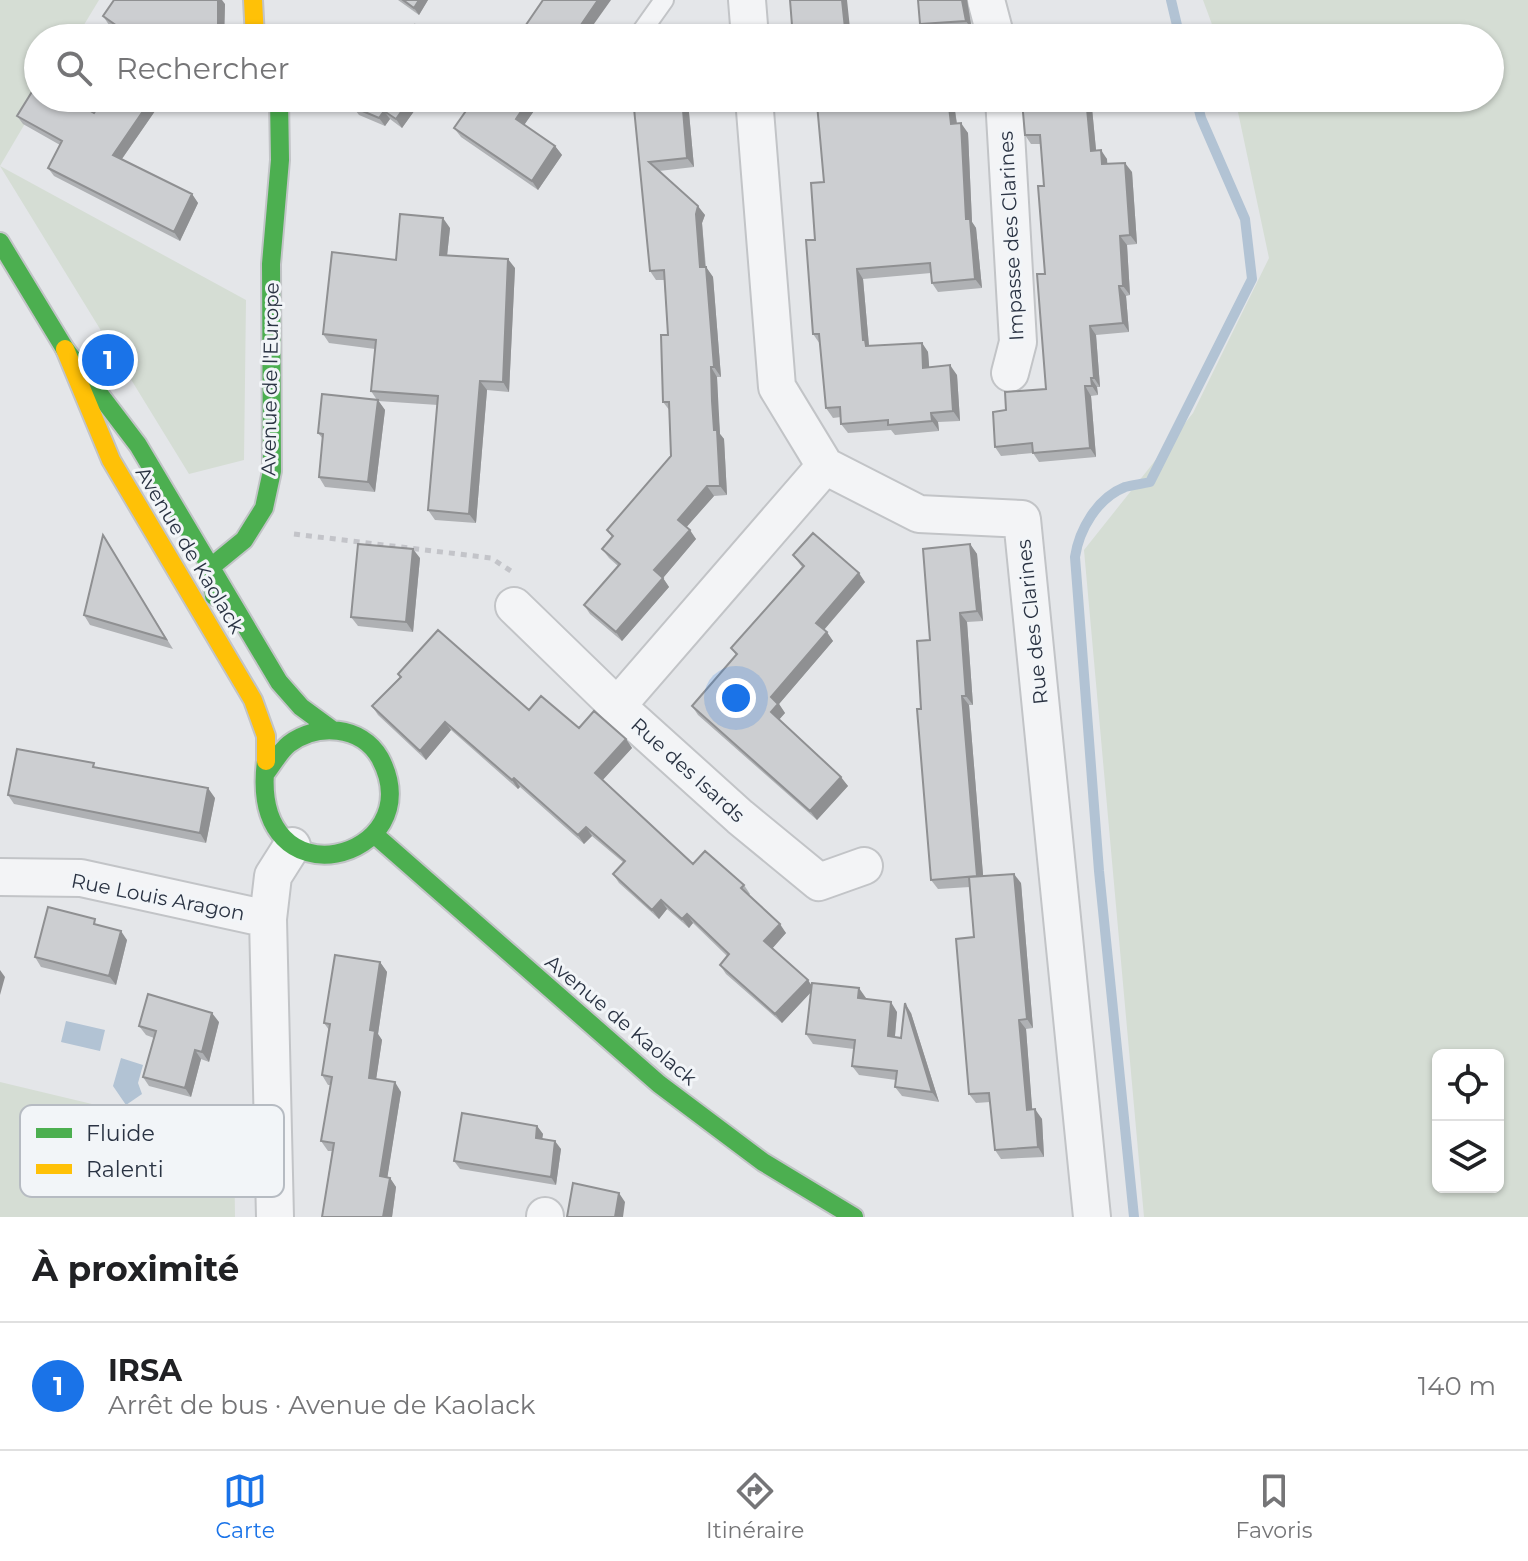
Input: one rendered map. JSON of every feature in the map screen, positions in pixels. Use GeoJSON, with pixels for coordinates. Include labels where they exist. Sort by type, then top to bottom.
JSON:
{"type":"FeatureCollection","features":[{"type":"Feature","properties":{"kind":"street"},"geometry":{"type":"LineString","coordinates":[[253,0],[254,24]]}},
{"type":"Feature","properties":{"kind":"street"},"geometry":{"type":"LineString","coordinates":[[747,0],[749,24]]}},
{"type":"Feature","properties":{"kind":"street"},"geometry":{"type":"LineString","coordinates":[[986,0],[992,24]]}},
{"type":"Feature","properties":{"kind":"street","name":"Avenue de l'Europe"},"geometry":{"type":"LineString","coordinates":[[211,567],[235,548],[264,508],[272,471],[271,264],[280,160],[279,112]]}},
{"type":"Feature","properties":{"kind":"street"},"geometry":{"type":"LineString","coordinates":[[755,112],[777,387],[825,466]]}},
{"type":"Feature","properties":{"kind":"street","name":"Impasse des Clarines"},"geometry":{"type":"LineString","coordinates":[[1005,112],[1018,342],[1010,373]]}},
{"type":"Feature","properties":{"kind":"street","name":"Avenue de l'Europe"},"geometry":{"type":"LineString","coordinates":[[261,177],[271,264]]}},
{"type":"Feature","properties":{"kind":"street","name":"Avenue de Kaolack"},"geometry":{"type":"LineString","coordinates":[[0,242],[65,349],[138,445],[279,682],[301,707],[331,729],[351,733],[368,744],[382,759],[389,778],[390,798],[385,817],[375,835],[659,1084],[763,1162],[854,1217]]}},
{"type":"Feature","properties":{"kind":"street","name":"Avenue de Kaolack"},"geometry":{"type":"LineString","coordinates":[[65,349],[111,460],[253,700],[267,740],[263,793],[267,814],[277,832],[292,846]]}},
{"type":"Feature","properties":{"kind":"street","name":"Rue des Isards"},"geometry":{"type":"LineString","coordinates":[[825,466],[617,706],[740,817],[819,882],[864,866]]}},
{"type":"Feature","properties":{"kind":"street","name":"Rue des Clarines"},"geometry":{"type":"LineString","coordinates":[[825,466],[919,514],[1022,519],[1092,1217]]}},
{"type":"Feature","properties":{"kind":"street"},"geometry":{"type":"LineString","coordinates":[[211,567],[219,642]]}},
{"type":"Feature","properties":{"kind":"street"},"geometry":{"type":"LineString","coordinates":[[514,606],[617,706]]}},
{"type":"Feature","properties":{"kind":"street"},"geometry":{"type":"LineString","coordinates":[[266,773],[276,754],[291,740],[310,731],[331,729]]}},
{"type":"Feature","properties":{"kind":"street"},"geometry":{"type":"LineString","coordinates":[[272,1105],[268,919],[273,876],[292,846],[309,853],[335,855],[361,846],[375,835]]}},
{"type":"Feature","properties":{"kind":"street","name":"Rue Louis Aragon"},"geometry":{"type":"LineString","coordinates":[[0,877],[81,878],[268,919]]}},
{"type":"Feature","properties":{"kind":"street"},"geometry":{"type":"LineString","coordinates":[[275,1197],[275,1217]]}},
{"type":"Feature","properties":{"kind":"lane"},"geometry":{"type":"LineString","coordinates":[[647,24],[664,0]]}},
{"type":"Feature","properties":{"kind":"path"},"geometry":{"type":"LineString","coordinates":[[291,534],[491,558],[513,572],[514,606]]}},
{"type":"Feature","properties":{"kind":"shaded area"},"geometry":{"type":"Polygon","coordinates":[[[0,0],[99,0],[84,24],[24,24],[24,112],[32,112],[0,166],[0,0]]]}},
{"type":"Feature","properties":{"kind":"shaded area"},"geometry":{"type":"Polygon","coordinates":[[[1203,0],[1528,0],[1528,1217],[1144,1217],[1084,550],[1193,413],[1269,258],[1238,112],[1504,112],[1504,24],[1212,24],[1203,0]]]}},
{"type":"Feature","properties":{"kind":"shaded area"},"geometry":{"type":"Polygon","coordinates":[[[0,166],[246,300],[244,460],[189,474],[0,166]]]}},
{"type":"Feature","properties":{"kind":"shaded area"},"geometry":{"type":"Polygon","coordinates":[[[0,1082],[96,1105],[20,1105],[20,1197],[235,1197],[235,1217],[0,1217],[0,1082]]]}},
{"type":"Feature","properties":{"kind":"water"},"geometry":{"type":"Polygon","coordinates":[[[66,1021],[105,1030],[100,1051],[61,1042],[66,1021]]]}},
{"type":"Feature","properties":{"kind":"water"},"geometry":{"type":"Polygon","coordinates":[[[121,1058],[143,1065],[138,1083],[142,1094],[126,1105],[113,1086],[121,1058]]]}},
{"type":"Feature","properties":{"kind":"building"},"geometry":{"type":"Polygon","coordinates":[[[114,0],[218,0],[218,24],[114,24],[103,16],[114,0]]]}},
{"type":"Feature","properties":{"kind":"building"},"geometry":{"type":"Polygon","coordinates":[[[403,0],[419,0],[414,8],[403,0]]]}},
{"type":"Feature","properties":{"kind":"building"},"geometry":{"type":"Polygon","coordinates":[[[543,0],[598,0],[582,24],[527,24],[543,0]]]}},
{"type":"Feature","properties":{"kind":"building"},"geometry":{"type":"Polygon","coordinates":[[[790,0],[842,0],[845,24],[792,24],[790,0]]]}},
{"type":"Feature","properties":{"kind":"building"},"geometry":{"type":"Polygon","coordinates":[[[918,0],[962,0],[966,21],[920,24],[918,0]]]}},
{"type":"Feature","properties":{"kind":"building"},"geometry":{"type":"Polygon","coordinates":[[[24,105],[24,112],[142,112],[113,155],[192,194],[174,232],[48,168],[62,141],[17,116],[24,105]]]}},
{"type":"Feature","properties":{"kind":"building"},"geometry":{"type":"Polygon","coordinates":[[[365,112],[383,112],[379,118],[365,112]]]}},
{"type":"Feature","properties":{"kind":"building"},"geometry":{"type":"Polygon","coordinates":[[[386,112],[401,112],[396,119],[386,112]]]}},
{"type":"Feature","properties":{"kind":"building"},"geometry":{"type":"Polygon","coordinates":[[[465,112],[521,112],[516,119],[555,146],[532,181],[454,128],[465,112]]]}},
{"type":"Feature","properties":{"kind":"building"},"geometry":{"type":"Polygon","coordinates":[[[634,112],[683,112],[687,158],[649,162],[698,206],[700,267],[706,267],[714,367],[711,367],[712,401],[720,486],[707,486],[678,520],[690,530],[654,570],[663,578],[616,632],[584,605],[620,564],[602,549],[613,536],[607,530],[671,456],[669,402],[663,402],[661,335],[668,335],[664,270],[650,271],[634,112]]]}},
{"type":"Feature","properties":{"kind":"building"},"geometry":{"type":"Polygon","coordinates":[[[818,112],[950,112],[951,124],[961,123],[966,219],[970,219],[975,279],[932,283],[930,263],[857,269],[866,346],[922,343],[923,368],[950,365],[953,411],[931,413],[932,421],[888,425],[888,420],[841,424],[840,407],[826,408],[819,334],[813,334],[806,240],[815,240],[811,183],[824,182],[818,112]]]}},
{"type":"Feature","properties":{"kind":"building"},"geometry":{"type":"Polygon","coordinates":[[[1023,112],[1087,112],[1091,151],[1101,150],[1102,164],[1125,163],[1130,235],[1120,236],[1123,286],[1119,286],[1123,323],[1090,326],[1094,378],[1091,378],[1092,386],[1085,386],[1090,448],[1033,453],[1032,443],[995,447],[993,412],[1006,410],[1005,392],[1046,389],[1037,274],[1045,274],[1038,186],[1044,186],[1040,135],[1025,135],[1023,112]]]}},
{"type":"Feature","properties":{"kind":"building"},"geometry":{"type":"Polygon","coordinates":[[[400,214],[443,218],[440,255],[508,259],[503,382],[480,381],[469,514],[428,510],[438,396],[371,391],[376,340],[323,334],[332,252],[396,260],[400,214]]]}},
{"type":"Feature","properties":{"kind":"building"},"geometry":{"type":"Polygon","coordinates":[[[322,394],[378,400],[368,482],[319,477],[323,434],[318,433],[322,394]]]}},
{"type":"Feature","properties":{"kind":"building"},"geometry":{"type":"Polygon","coordinates":[[[813,533],[859,573],[816,623],[827,632],[771,697],[778,704],[771,712],[841,777],[810,811],[692,706],[737,654],[731,648],[804,566],[793,555],[813,533]]]}},
{"type":"Feature","properties":{"kind":"building"},"geometry":{"type":"Polygon","coordinates":[[[103,535],[166,639],[84,615],[103,535]]]}},
{"type":"Feature","properties":{"kind":"building"},"geometry":{"type":"Polygon","coordinates":[[[358,544],[413,549],[406,622],[351,617],[358,544]]]}},
{"type":"Feature","properties":{"kind":"building"},"geometry":{"type":"Polygon","coordinates":[[[970,544],[977,611],[960,613],[966,696],[962,696],[977,876],[931,880],[917,709],[921,709],[917,641],[930,640],[923,549],[970,544]]]}},
{"type":"Feature","properties":{"kind":"building"},"geometry":{"type":"Polygon","coordinates":[[[438,630],[529,710],[541,696],[579,728],[594,711],[626,739],[595,773],[693,864],[705,851],[744,885],[741,888],[780,924],[764,941],[808,980],[775,1014],[720,965],[729,954],[687,914],[682,919],[661,900],[652,910],[613,874],[625,861],[586,827],[578,835],[445,722],[420,751],[372,706],[401,677],[398,674],[438,630]]]}},
{"type":"Feature","properties":{"kind":"building"},"geometry":{"type":"Polygon","coordinates":[[[17,749],[94,763],[93,767],[208,788],[200,833],[8,795],[17,749]]]}},
{"type":"Feature","properties":{"kind":"building"},"geometry":{"type":"Polygon","coordinates":[[[1014,874],[1027,1019],[1019,1020],[1027,1110],[1035,1109],[1038,1147],[995,1150],[989,1093],[969,1094],[956,939],[974,937],[969,877],[1014,874]]]}},
{"type":"Feature","properties":{"kind":"building"},"geometry":{"type":"Polygon","coordinates":[[[48,907],[95,919],[94,924],[121,931],[109,976],[35,957],[48,907]]]}},
{"type":"Feature","properties":{"kind":"building"},"geometry":{"type":"Polygon","coordinates":[[[335,955],[380,962],[370,1030],[375,1031],[369,1078],[395,1082],[380,1176],[390,1178],[383,1217],[322,1217],[334,1143],[321,1141],[332,1077],[322,1075],[330,1024],[324,1023],[335,955]]]}},
{"type":"Feature","properties":{"kind":"building"},"geometry":{"type":"Polygon","coordinates":[[[812,983],[859,988],[858,998],[891,1002],[888,1036],[901,1038],[905,1003],[932,1092],[895,1087],[897,1071],[852,1066],[855,1040],[806,1034],[812,983]]]}},
{"type":"Feature","properties":{"kind":"building"},"geometry":{"type":"Polygon","coordinates":[[[148,994],[212,1013],[202,1052],[195,1050],[185,1088],[143,1077],[156,1031],[139,1026],[148,994]]]}},
{"type":"Feature","properties":{"kind":"building"},"geometry":{"type":"Polygon","coordinates":[[[462,1113],[537,1126],[536,1138],[555,1141],[551,1177],[454,1161],[462,1113]]]}},
{"type":"Feature","properties":{"kind":"building"},"geometry":{"type":"Polygon","coordinates":[[[573,1183],[619,1193],[615,1217],[567,1217],[573,1183]]]}},
{"type":"Feature","properties":{"kind":"waterway"},"geometry":{"type":"LineString","coordinates":[[1171,0],[1177,24]]}},
{"type":"Feature","properties":{"kind":"waterway"},"geometry":{"type":"LineString","coordinates":[[1134,1217],[1099,871],[1075,557],[1085,526],[1098,507],[1125,487],[1150,482],[1252,279],[1245,219],[1200,112]]}},
{"type":"Feature","properties":{"kind":"traffic: fast"},"geometry":{"type":"LineString","coordinates":[[214,596],[211,567],[244,540],[264,508],[272,471],[271,264],[280,160],[279,112]]}},
{"type":"Feature","properties":{"kind":"traffic: fast"},"geometry":{"type":"LineString","coordinates":[[0,242],[65,349],[138,445],[279,682],[301,707],[331,729]]}},
{"type":"Feature","properties":{"kind":"traffic: fast"},"geometry":{"type":"LineString","coordinates":[[266,761],[268,808],[283,838],[308,852],[336,854],[363,843],[382,822],[390,794],[380,758],[362,739],[325,730],[300,737],[286,747],[280,754],[269,769],[266,773]]}},
{"type":"Feature","properties":{"kind":"traffic: fast"},"geometry":{"type":"LineString","coordinates":[[375,835],[659,1084],[763,1162],[854,1217]]}},
{"type":"Feature","properties":{"kind":"traffic: slow"},"geometry":{"type":"LineString","coordinates":[[253,0],[254,24]]}},
{"type":"Feature","properties":{"kind":"traffic: slow"},"geometry":{"type":"LineString","coordinates":[[65,349],[111,460],[253,700],[266,736],[266,761]]}},
{"type":"Feature","properties":{"kind":"place","name":"IRSA"},"geometry":{"type":"Point","coordinates":[108,360]}}]}
